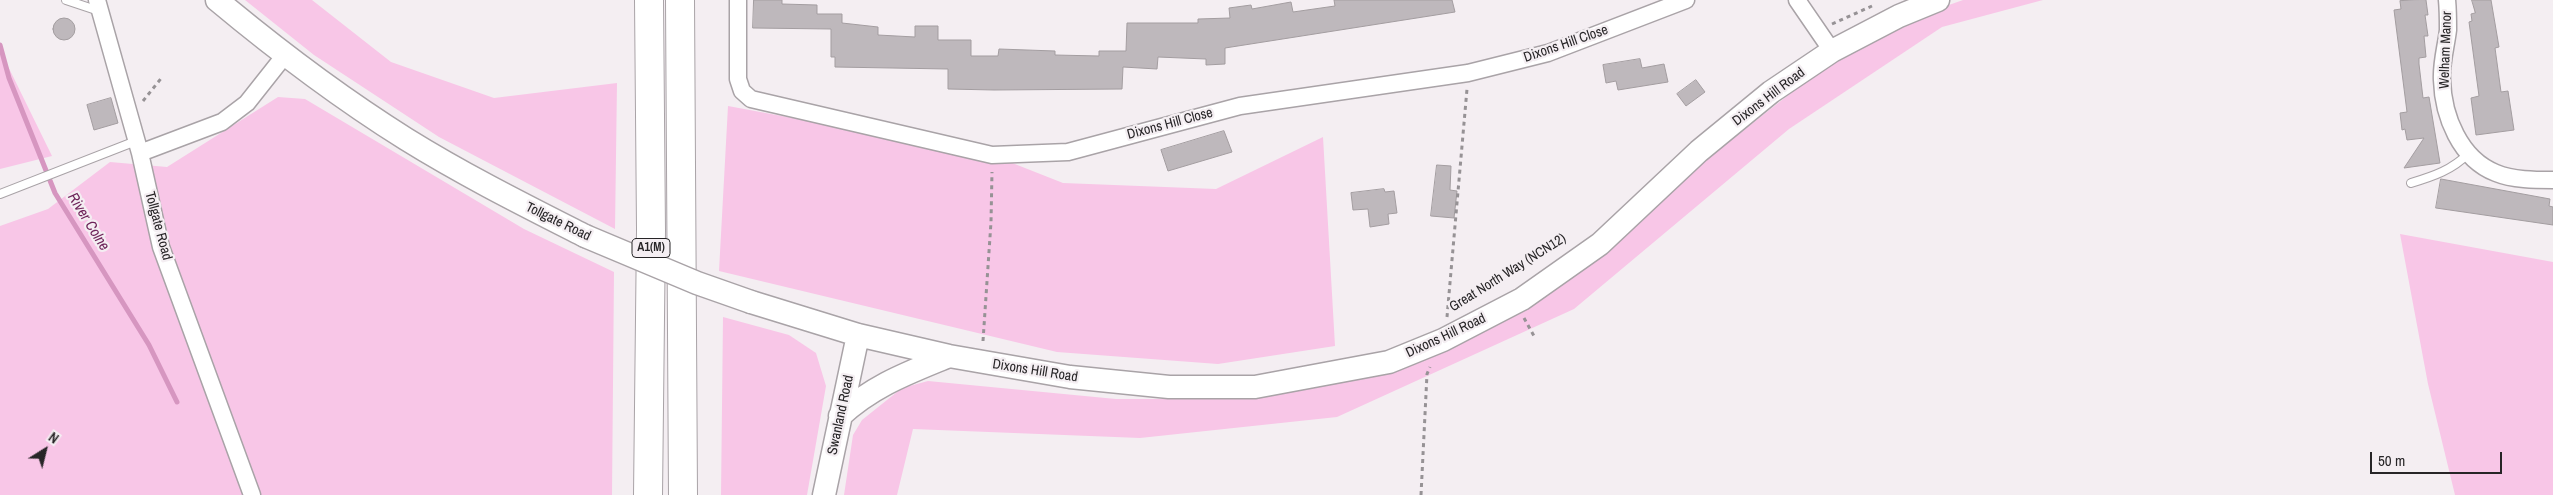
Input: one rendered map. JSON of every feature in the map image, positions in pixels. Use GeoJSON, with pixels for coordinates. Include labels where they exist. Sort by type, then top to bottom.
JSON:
{"type":"FeatureCollection","features":[{"type":"Feature","properties":{"kind":"highway","name":"A1(M)"},"geometry":{"type":"LineString","coordinates":[[648,495],[651,230],[649,0]]}},
{"type":"Feature","properties":{"kind":"highway","name":"A1(M)"},"geometry":{"type":"LineString","coordinates":[[680,0],[683,495]]}},
{"type":"Feature","properties":{"kind":"street","name":"Tollgate Road"},"geometry":{"type":"LineString","coordinates":[[217,0],[285,55],[414,143],[465,174],[586,236],[698,283],[751,302],[858,335]]}},
{"type":"Feature","properties":{"kind":"street","name":"Dixons Hill Close"},"geometry":{"type":"LineString","coordinates":[[738,0],[738,79],[742,91],[752,99],[992,154],[1068,152],[1240,106],[1468,74],[1548,53],[1686,0]]}},
{"type":"Feature","properties":{"kind":"street"},"geometry":{"type":"LineString","coordinates":[[1797,0],[1832,51]]}},
{"type":"Feature","properties":{"kind":"street","name":"Dixons Hill Road"},"geometry":{"type":"LineString","coordinates":[[858,335],[949,356],[1070,377],[1170,386],[1255,387],[1389,362],[1443,340],[1522,299],[1600,244],[1699,151],[1771,92],[1832,51],[1899,16],[1938,0]]}},
{"type":"Feature","properties":{"kind":"street","name":"Welham Manor"},"geometry":{"type":"LineString","coordinates":[[2447,0],[2448,30],[2442,79],[2444,96],[2455,134],[2469,153],[2496,173],[2535,180],[2553,180]]}},
{"type":"Feature","properties":{"kind":"street","name":"Tollgate Road"},"geometry":{"type":"LineString","coordinates":[[98,5],[138,147],[162,247],[252,495]]}},
{"type":"Feature","properties":{"kind":"street"},"geometry":{"type":"LineString","coordinates":[[138,147],[222,122],[247,103],[285,55]]}},
{"type":"Feature","properties":{"kind":"street","name":"Swanland Road"},"geometry":{"type":"LineString","coordinates":[[824,495],[858,335]]}},
{"type":"Feature","properties":{"kind":"street"},"geometry":{"type":"LineString","coordinates":[[840,416],[861,397],[886,382],[949,356]]}},
{"type":"Feature","properties":{"kind":"lane"},"geometry":{"type":"LineString","coordinates":[[66,0],[98,5]]}},
{"type":"Feature","properties":{"kind":"lane"},"geometry":{"type":"LineString","coordinates":[[0,194],[62,169],[138,147]]}},
{"type":"Feature","properties":{"kind":"lane"},"geometry":{"type":"LineString","coordinates":[[2411,183],[2446,172],[2457,165],[2469,153]]}},
{"type":"Feature","properties":{"kind":"path"},"geometry":{"type":"LineString","coordinates":[[1818,32],[1842,18],[1878,4]]}},
{"type":"Feature","properties":{"kind":"path"},"geometry":{"type":"LineString","coordinates":[[1421,495],[1427,374],[1443,340],[1446,325],[1468,74]]}},
{"type":"Feature","properties":{"kind":"path"},"geometry":{"type":"LineString","coordinates":[[130,117],[163,76]]}},
{"type":"Feature","properties":{"kind":"path"},"geometry":{"type":"LineString","coordinates":[[983,341],[991,222],[992,154]]}},
{"type":"Feature","properties":{"kind":"shaded area"},"geometry":{"type":"Polygon","coordinates":[[[245,0],[312,0],[391,62],[494,98],[617,83],[615,229],[439,137],[314,55],[245,0]]]}},
{"type":"Feature","properties":{"kind":"shaded area"},"geometry":{"type":"Polygon","coordinates":[[[1963,0],[2043,0],[1942,27],[1789,129],[1574,309],[1337,417],[1140,438],[913,429],[897,495],[844,495],[853,435],[862,420],[902,388],[928,381],[1116,399],[1251,399],[1421,360],[1688,174],[1829,63],[1904,21],[1963,0]]]}},
{"type":"Feature","properties":{"kind":"shaded area"},"geometry":{"type":"Polygon","coordinates":[[[0,50],[52,156],[0,169],[0,50]]]}},
{"type":"Feature","properties":{"kind":"shaded area"},"geometry":{"type":"Polygon","coordinates":[[[278,97],[305,99],[524,229],[614,272],[612,495],[0,495],[0,226],[48,209],[110,162],[167,167],[278,97]]]}},
{"type":"Feature","properties":{"kind":"shaded area"},"geometry":{"type":"Polygon","coordinates":[[[728,106],[992,155],[1063,183],[1216,189],[1323,137],[1335,346],[1218,364],[1057,352],[719,271],[728,106]]]}},
{"type":"Feature","properties":{"kind":"shaded area"},"geometry":{"type":"Polygon","coordinates":[[[2400,234],[2553,262],[2553,495],[2455,495],[2428,384],[2400,234]]]}},
{"type":"Feature","properties":{"kind":"shaded area"},"geometry":{"type":"Polygon","coordinates":[[[723,317],[789,335],[816,353],[826,386],[807,495],[721,495],[723,317]]]}},
{"type":"Feature","properties":{"kind":"building"},"geometry":{"type":"Polygon","coordinates":[[[754,0],[782,0],[782,4],[817,5],[817,14],[842,14],[842,23],[878,27],[878,35],[915,37],[915,26],[938,26],[938,40],[971,40],[971,56],[998,56],[999,49],[1055,51],[1055,55],[1099,56],[1099,51],[1126,51],[1127,23],[1198,23],[1198,19],[1230,18],[1229,8],[1251,5],[1252,9],[1291,2],[1293,12],[1335,6],[1334,0],[1452,0],[1455,12],[1225,48],[1225,64],[1206,65],[1206,59],[1158,57],[1157,69],[1123,67],[1122,89],[994,90],[948,89],[948,69],[835,67],[835,57],[831,57],[831,29],[753,28],[754,0]]]}},
{"type":"Feature","properties":{"kind":"building"},"geometry":{"type":"Polygon","coordinates":[[[2426,0],[2428,15],[2425,15],[2428,36],[2424,36],[2426,57],[2419,58],[2419,64],[2423,98],[2429,97],[2440,163],[2404,168],[2424,138],[2407,140],[2405,129],[2402,130],[2400,113],[2407,112],[2394,10],[2401,9],[2400,1],[2426,0]]]}},
{"type":"Feature","properties":{"kind":"building"},"geometry":{"type":"Polygon","coordinates":[[[2472,0],[2491,0],[2499,47],[2495,48],[2501,92],[2508,91],[2514,130],[2476,135],[2471,98],[2479,96],[2469,22],[2472,21],[2471,14],[2475,13],[2472,0]]]}},
{"type":"Feature","properties":{"kind":"building"},"geometry":{"type":"Polygon","coordinates":[[[64,18],[72,21],[75,29],[72,37],[64,40],[56,37],[53,29],[56,21],[64,18]]]}},
{"type":"Feature","properties":{"kind":"building"},"geometry":{"type":"Polygon","coordinates":[[[1640,59],[1642,68],[1664,64],[1668,82],[1618,90],[1616,81],[1606,83],[1603,65],[1640,59]]]}},
{"type":"Feature","properties":{"kind":"building"},"geometry":{"type":"Polygon","coordinates":[[[1696,80],[1705,92],[1686,106],[1677,94],[1696,80]]]}},
{"type":"Feature","properties":{"kind":"building"},"geometry":{"type":"Polygon","coordinates":[[[111,98],[118,123],[94,130],[87,105],[111,98]]]}},
{"type":"Feature","properties":{"kind":"building"},"geometry":{"type":"Polygon","coordinates":[[[1224,131],[1232,152],[1168,171],[1161,150],[1224,131]]]}},
{"type":"Feature","properties":{"kind":"building"},"geometry":{"type":"Polygon","coordinates":[[[1437,165],[1451,166],[1450,190],[1457,191],[1454,218],[1431,216],[1437,165]]]}},
{"type":"Feature","properties":{"kind":"building"},"geometry":{"type":"Polygon","coordinates":[[[2441,179],[2550,199],[2549,206],[2553,207],[2553,225],[2436,208],[2441,179]]]}},
{"type":"Feature","properties":{"kind":"building"},"geometry":{"type":"Polygon","coordinates":[[[1384,189],[1385,192],[1394,191],[1397,213],[1388,214],[1389,224],[1370,227],[1368,209],[1353,210],[1351,193],[1384,189]]]}},
{"type":"Feature","properties":{"kind":"waterway","name":"River Colne"},"geometry":{"type":"LineString","coordinates":[[0,45],[9,78],[55,193],[149,345],[177,402]]}}]}
